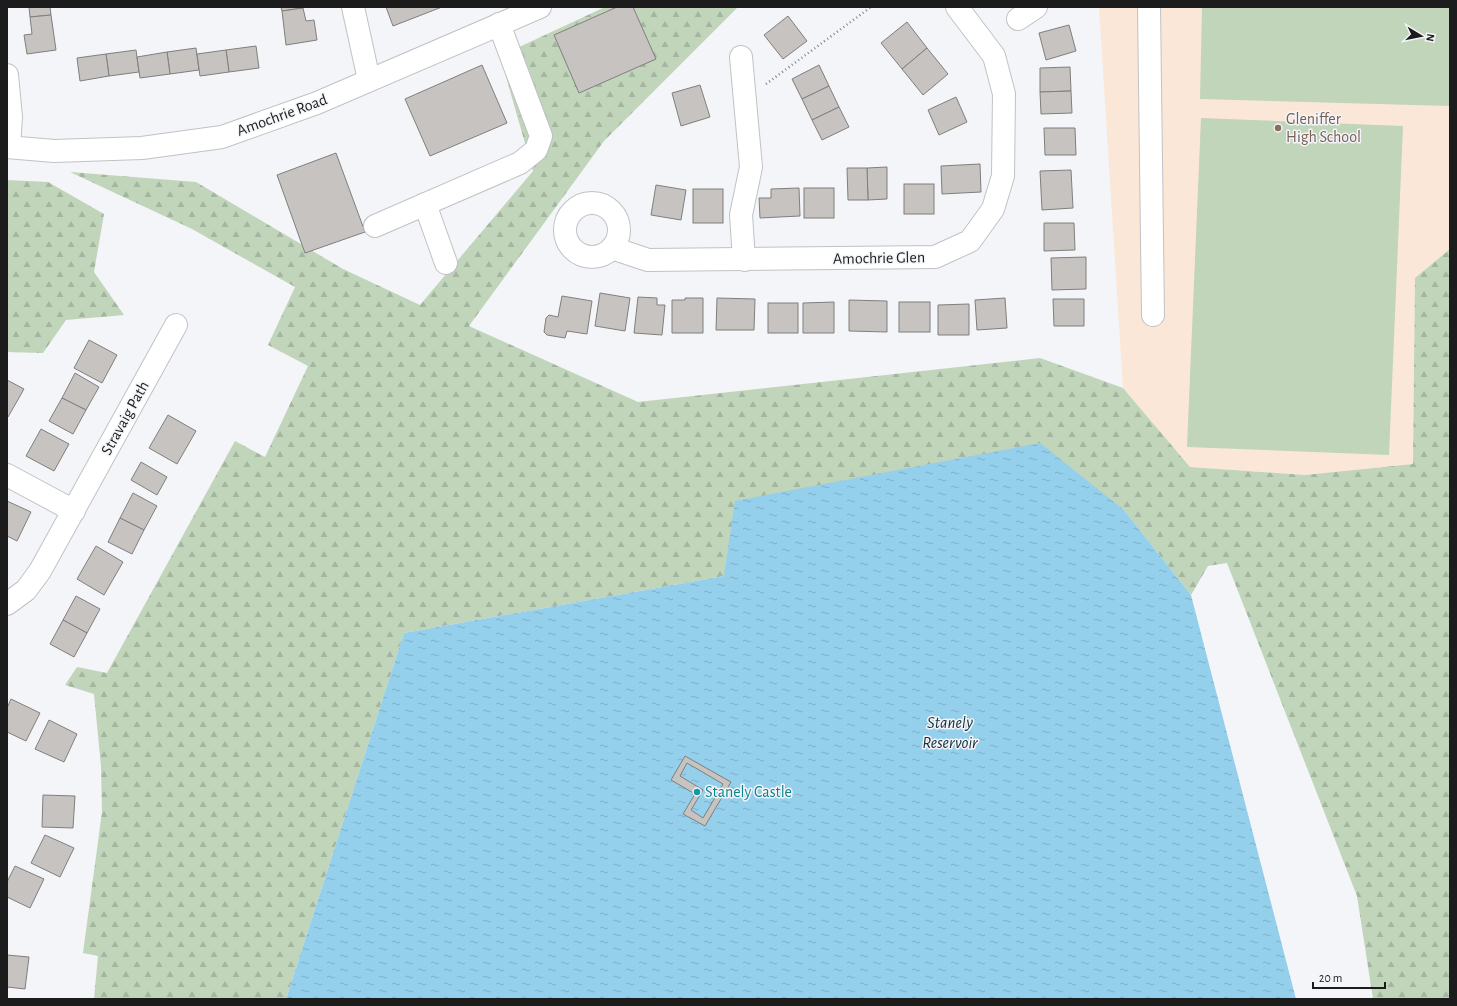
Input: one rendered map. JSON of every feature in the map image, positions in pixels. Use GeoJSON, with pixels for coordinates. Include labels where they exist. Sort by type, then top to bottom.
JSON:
{"type":"FeatureCollection","features":[{"type":"Feature","properties":{"kind":"street"},"geometry":{"type":"LineString","coordinates":[[353,7],[369,80]]}},
{"type":"Feature","properties":{"kind":"street","name":"Amochrie Road"},"geometry":{"type":"LineString","coordinates":[[8,147],[54,151],[142,148],[222,137],[317,104],[369,80],[540,7]]}},
{"type":"Feature","properties":{"kind":"street","name":"Amochrie Glen"},"geometry":{"type":"LineString","coordinates":[[612,248],[648,260],[935,257],[970,241],[994,209],[1002,176],[1004,94],[994,56],[957,7]]}},
{"type":"Feature","properties":{"kind":"street"},"geometry":{"type":"LineString","coordinates":[[1149,7],[1152,315]]}},
{"type":"Feature","properties":{"kind":"street"},"geometry":{"type":"LineString","coordinates":[[375,226],[520,163],[536,150],[541,136],[499,24]]}},
{"type":"Feature","properties":{"kind":"street"},"geometry":{"type":"LineString","coordinates":[[741,57],[751,167],[741,214],[744,260]]}},
{"type":"Feature","properties":{"kind":"street"},"geometry":{"type":"LineString","coordinates":[[7,75],[11,117],[8,147]]}},
{"type":"Feature","properties":{"kind":"street"},"geometry":{"type":"LineString","coordinates":[[425,204],[446,262]]}},
{"type":"Feature","properties":{"kind":"street","name":"Stravaig Path"},"geometry":{"type":"LineString","coordinates":[[7,604],[26,590],[40,571],[176,325]]}},
{"type":"Feature","properties":{"kind":"street"},"geometry":{"type":"LineString","coordinates":[[7,476],[74,511]]}},
{"type":"Feature","properties":{"kind":"path"},"geometry":{"type":"LineString","coordinates":[[745,100],[871,7]]}},
{"type":"Feature","properties":{"kind":"shaded area","name":"Gleniffer High School"},"geometry":{"type":"Polygon","coordinates":[[[1099,7],[1450,7],[1450,249],[1415,278],[1413,464],[1305,475],[1190,467],[1123,388],[1099,7]]]}},
{"type":"Feature","properties":{"kind":"green space"},"geometry":{"type":"Polygon","coordinates":[[[605,7],[738,7],[604,141],[469,326],[638,402],[1040,358],[1123,388],[1190,467],[1305,475],[1413,464],[1415,278],[1450,249],[1450,999],[1373,999],[1357,896],[1227,563],[1208,566],[1191,595],[1124,510],[724,576],[404,633],[286,999],[94,999],[98,956],[83,953],[102,812],[101,766],[94,694],[65,685],[77,667],[107,673],[235,441],[265,457],[308,366],[268,345],[295,287],[192,229],[70,172],[196,182],[343,269],[420,305],[533,171],[500,56],[605,7]]]}},
{"type":"Feature","properties":{"kind":"green space"},"geometry":{"type":"Polygon","coordinates":[[[1202,7],[1450,7],[1450,106],[1200,99],[1202,7]]]}},
{"type":"Feature","properties":{"kind":"green space"},"geometry":{"type":"Polygon","coordinates":[[[1201,118],[1403,126],[1389,455],[1187,447],[1201,118]]]}},
{"type":"Feature","properties":{"kind":"green space"},"geometry":{"type":"Polygon","coordinates":[[[7,180],[48,182],[104,214],[94,272],[124,315],[66,320],[43,353],[7,352],[7,180]]]}},
{"type":"Feature","properties":{"kind":"water","name":"Stanely Reservoir"},"geometry":{"type":"Polygon","coordinates":[[[1040,443],[1124,510],[1191,595],[1296,999],[286,999],[404,633],[724,576],[735,501],[1040,443]]]}},
{"type":"Feature","properties":{"kind":"building"},"geometry":{"type":"Polygon","coordinates":[[[29,7],[50,7],[51,15],[30,17],[29,7]]]}},
{"type":"Feature","properties":{"kind":"building"},"geometry":{"type":"Polygon","coordinates":[[[281,7],[303,7],[303,8],[282,11],[281,7]]]}},
{"type":"Feature","properties":{"kind":"building"},"geometry":{"type":"Polygon","coordinates":[[[386,7],[442,7],[393,26],[386,7]]]}},
{"type":"Feature","properties":{"kind":"building"},"geometry":{"type":"Polygon","coordinates":[[[617,7],[633,7],[656,59],[579,93],[554,35],[617,7]]]}},
{"type":"Feature","properties":{"kind":"building"},"geometry":{"type":"Polygon","coordinates":[[[303,8],[306,21],[314,20],[317,40],[286,45],[282,11],[303,8]]]}},
{"type":"Feature","properties":{"kind":"building"},"geometry":{"type":"Polygon","coordinates":[[[51,15],[56,50],[27,54],[24,35],[32,34],[30,17],[51,15]]]}},
{"type":"Feature","properties":{"kind":"building"},"geometry":{"type":"Polygon","coordinates":[[[788,16],[807,41],[783,59],[764,35],[788,16]]]}},
{"type":"Feature","properties":{"kind":"building"},"geometry":{"type":"Polygon","coordinates":[[[907,22],[927,48],[902,69],[881,43],[907,22]]]}},
{"type":"Feature","properties":{"kind":"building"},"geometry":{"type":"Polygon","coordinates":[[[1069,25],[1076,51],[1046,60],[1039,33],[1069,25]]]}},
{"type":"Feature","properties":{"kind":"building"},"geometry":{"type":"Polygon","coordinates":[[[256,46],[259,68],[229,72],[226,50],[256,46]]]}},
{"type":"Feature","properties":{"kind":"building"},"geometry":{"type":"Polygon","coordinates":[[[196,48],[199,70],[170,74],[167,52],[196,48]]]}},
{"type":"Feature","properties":{"kind":"building"},"geometry":{"type":"Polygon","coordinates":[[[927,48],[948,74],[923,95],[902,69],[927,48]]]}},
{"type":"Feature","properties":{"kind":"building"},"geometry":{"type":"Polygon","coordinates":[[[136,50],[139,72],[109,76],[106,54],[136,50]]]}},
{"type":"Feature","properties":{"kind":"building"},"geometry":{"type":"Polygon","coordinates":[[[226,50],[229,72],[200,76],[197,54],[226,50]]]}},
{"type":"Feature","properties":{"kind":"building"},"geometry":{"type":"Polygon","coordinates":[[[167,52],[170,74],[140,78],[137,57],[167,52]]]}},
{"type":"Feature","properties":{"kind":"building"},"geometry":{"type":"Polygon","coordinates":[[[106,54],[109,76],[80,81],[77,58],[106,54]]]}},
{"type":"Feature","properties":{"kind":"building"},"geometry":{"type":"Polygon","coordinates":[[[482,65],[507,123],[430,156],[405,99],[482,65]]]}},
{"type":"Feature","properties":{"kind":"building"},"geometry":{"type":"Polygon","coordinates":[[[819,65],[829,86],[802,99],[792,79],[819,65]]]}},
{"type":"Feature","properties":{"kind":"building"},"geometry":{"type":"Polygon","coordinates":[[[1070,67],[1071,91],[1040,92],[1040,68],[1070,67]]]}},
{"type":"Feature","properties":{"kind":"building"},"geometry":{"type":"Polygon","coordinates":[[[700,85],[710,117],[681,126],[672,93],[700,85]]]}},
{"type":"Feature","properties":{"kind":"building"},"geometry":{"type":"Polygon","coordinates":[[[829,86],[839,107],[812,120],[802,99],[829,86]]]}},
{"type":"Feature","properties":{"kind":"building"},"geometry":{"type":"Polygon","coordinates":[[[1071,91],[1072,113],[1041,114],[1040,92],[1071,91]]]}},
{"type":"Feature","properties":{"kind":"building"},"geometry":{"type":"Polygon","coordinates":[[[956,97],[967,122],[939,135],[928,110],[956,97]]]}},
{"type":"Feature","properties":{"kind":"building"},"geometry":{"type":"Polygon","coordinates":[[[839,107],[849,127],[822,140],[812,120],[839,107]]]}},
{"type":"Feature","properties":{"kind":"building"},"geometry":{"type":"Polygon","coordinates":[[[1044,128],[1075,128],[1076,155],[1045,155],[1044,128]]]}},
{"type":"Feature","properties":{"kind":"building"},"geometry":{"type":"Polygon","coordinates":[[[336,153],[365,232],[305,253],[277,175],[336,153]]]}},
{"type":"Feature","properties":{"kind":"building"},"geometry":{"type":"Polygon","coordinates":[[[980,164],[981,192],[942,194],[941,166],[980,164]]]}},
{"type":"Feature","properties":{"kind":"building"},"geometry":{"type":"Polygon","coordinates":[[[887,167],[887,199],[868,200],[867,168],[887,167]]]}},
{"type":"Feature","properties":{"kind":"building"},"geometry":{"type":"Polygon","coordinates":[[[847,168],[867,168],[868,200],[848,200],[847,168]]]}},
{"type":"Feature","properties":{"kind":"building"},"geometry":{"type":"Polygon","coordinates":[[[1071,170],[1073,208],[1042,210],[1040,171],[1071,170]]]}},
{"type":"Feature","properties":{"kind":"building"},"geometry":{"type":"Polygon","coordinates":[[[904,184],[934,184],[934,214],[904,214],[904,184]]]}},
{"type":"Feature","properties":{"kind":"building"},"geometry":{"type":"Polygon","coordinates":[[[656,185],[686,190],[681,220],[651,215],[656,185]]]}},
{"type":"Feature","properties":{"kind":"building"},"geometry":{"type":"Polygon","coordinates":[[[799,188],[800,216],[760,218],[759,198],[771,198],[771,189],[799,188]]]}},
{"type":"Feature","properties":{"kind":"building"},"geometry":{"type":"Polygon","coordinates":[[[804,188],[834,188],[834,218],[804,218],[804,188]]]}},
{"type":"Feature","properties":{"kind":"building"},"geometry":{"type":"Polygon","coordinates":[[[693,189],[723,189],[723,223],[693,223],[693,189]]]}},
{"type":"Feature","properties":{"kind":"building"},"geometry":{"type":"Polygon","coordinates":[[[1044,223],[1074,223],[1075,250],[1044,251],[1044,223]]]}},
{"type":"Feature","properties":{"kind":"building"},"geometry":{"type":"Polygon","coordinates":[[[1086,257],[1086,289],[1052,290],[1051,258],[1086,257]]]}},
{"type":"Feature","properties":{"kind":"building"},"geometry":{"type":"Polygon","coordinates":[[[600,293],[630,298],[625,331],[595,326],[600,293]]]}},
{"type":"Feature","properties":{"kind":"building"},"geometry":{"type":"Polygon","coordinates":[[[562,296],[592,301],[587,334],[567,331],[565,338],[547,335],[544,332],[546,318],[549,315],[558,317],[562,296]]]}},
{"type":"Feature","properties":{"kind":"building"},"geometry":{"type":"Polygon","coordinates":[[[638,297],[657,298],[657,305],[665,305],[662,335],[634,333],[638,297]]]}},
{"type":"Feature","properties":{"kind":"building"},"geometry":{"type":"Polygon","coordinates":[[[685,298],[703,298],[703,333],[672,333],[672,300],[685,300],[685,298]]]}},
{"type":"Feature","properties":{"kind":"building"},"geometry":{"type":"Polygon","coordinates":[[[717,298],[755,299],[754,330],[716,330],[717,298]]]}},
{"type":"Feature","properties":{"kind":"building"},"geometry":{"type":"Polygon","coordinates":[[[1005,298],[1007,328],[977,330],[975,300],[1005,298]]]}},
{"type":"Feature","properties":{"kind":"building"},"geometry":{"type":"Polygon","coordinates":[[[1053,299],[1084,299],[1084,326],[1054,326],[1053,299]]]}},
{"type":"Feature","properties":{"kind":"building"},"geometry":{"type":"Polygon","coordinates":[[[849,300],[887,301],[887,332],[849,331],[849,300]]]}},
{"type":"Feature","properties":{"kind":"building"},"geometry":{"type":"Polygon","coordinates":[[[834,302],[834,333],[803,333],[803,303],[834,302]]]}},
{"type":"Feature","properties":{"kind":"building"},"geometry":{"type":"Polygon","coordinates":[[[899,302],[930,302],[930,332],[899,332],[899,302]]]}},
{"type":"Feature","properties":{"kind":"building"},"geometry":{"type":"Polygon","coordinates":[[[768,303],[798,303],[798,333],[768,333],[768,303]]]}},
{"type":"Feature","properties":{"kind":"building"},"geometry":{"type":"Polygon","coordinates":[[[969,304],[969,335],[938,335],[938,305],[969,304]]]}},
{"type":"Feature","properties":{"kind":"building"},"geometry":{"type":"Polygon","coordinates":[[[89,340],[117,355],[102,383],[74,368],[89,340]]]}},
{"type":"Feature","properties":{"kind":"building"},"geometry":{"type":"Polygon","coordinates":[[[75,373],[99,387],[86,410],[62,398],[75,373]]]}},
{"type":"Feature","properties":{"kind":"building"},"geometry":{"type":"Polygon","coordinates":[[[7,380],[24,389],[8,417],[7,416],[7,380]]]}},
{"type":"Feature","properties":{"kind":"building"},"geometry":{"type":"Polygon","coordinates":[[[62,398],[86,410],[73,434],[49,421],[62,398]]]}},
{"type":"Feature","properties":{"kind":"building"},"geometry":{"type":"Polygon","coordinates":[[[168,415],[196,431],[177,464],[149,448],[168,415]]]}},
{"type":"Feature","properties":{"kind":"building"},"geometry":{"type":"Polygon","coordinates":[[[41,429],[69,444],[54,471],[26,456],[41,429]]]}},
{"type":"Feature","properties":{"kind":"building"},"geometry":{"type":"Polygon","coordinates":[[[141,462],[167,477],[157,495],[131,480],[141,462]]]}},
{"type":"Feature","properties":{"kind":"building"},"geometry":{"type":"Polygon","coordinates":[[[133,493],[157,506],[144,530],[120,518],[133,493]]]}},
{"type":"Feature","properties":{"kind":"building"},"geometry":{"type":"Polygon","coordinates":[[[7,501],[31,512],[17,541],[7,536],[7,501]]]}},
{"type":"Feature","properties":{"kind":"building"},"geometry":{"type":"Polygon","coordinates":[[[120,518],[144,530],[132,554],[108,542],[120,518]]]}},
{"type":"Feature","properties":{"kind":"building"},"geometry":{"type":"Polygon","coordinates":[[[96,546],[123,562],[104,595],[77,579],[96,546]]]}},
{"type":"Feature","properties":{"kind":"building"},"geometry":{"type":"Polygon","coordinates":[[[76,596],[100,609],[87,633],[63,620],[76,596]]]}},
{"type":"Feature","properties":{"kind":"building"},"geometry":{"type":"Polygon","coordinates":[[[63,620],[87,633],[74,657],[50,644],[63,620]]]}},
{"type":"Feature","properties":{"kind":"building"},"geometry":{"type":"Polygon","coordinates":[[[11,699],[40,713],[26,741],[7,732],[7,708],[11,699]]]}},
{"type":"Feature","properties":{"kind":"building"},"geometry":{"type":"Polygon","coordinates":[[[49,720],[77,734],[64,762],[35,749],[49,720]]]}},
{"type":"Feature","properties":{"kind":"building","name":"Stanely Castle"},"geometry":{"type":"Polygon","coordinates":[[[685,756],[731,782],[705,826],[683,814],[695,794],[671,780],[685,756]],[[687,763],[680,776],[703,790],[691,810],[703,818],[723,784],[687,763]]]}},
{"type":"Feature","properties":{"kind":"building"},"geometry":{"type":"Polygon","coordinates":[[[43,795],[75,796],[73,828],[42,827],[43,795]]]}},
{"type":"Feature","properties":{"kind":"building"},"geometry":{"type":"Polygon","coordinates":[[[45,835],[74,848],[60,877],[31,863],[45,835]]]}},
{"type":"Feature","properties":{"kind":"building"},"geometry":{"type":"Polygon","coordinates":[[[15,866],[44,879],[30,908],[7,897],[7,882],[15,866]]]}},
{"type":"Feature","properties":{"kind":"building"},"geometry":{"type":"Polygon","coordinates":[[[7,955],[29,957],[25,989],[7,987],[7,955]]]}},
{"type":"Feature","properties":{"kind":"place","name":"Gleniffer High School"},"geometry":{"type":"Point","coordinates":[1278,128]}},
{"type":"Feature","properties":{"kind":"place","name":"Stanely Castle"},"geometry":{"type":"Point","coordinates":[697,792]}}]}
